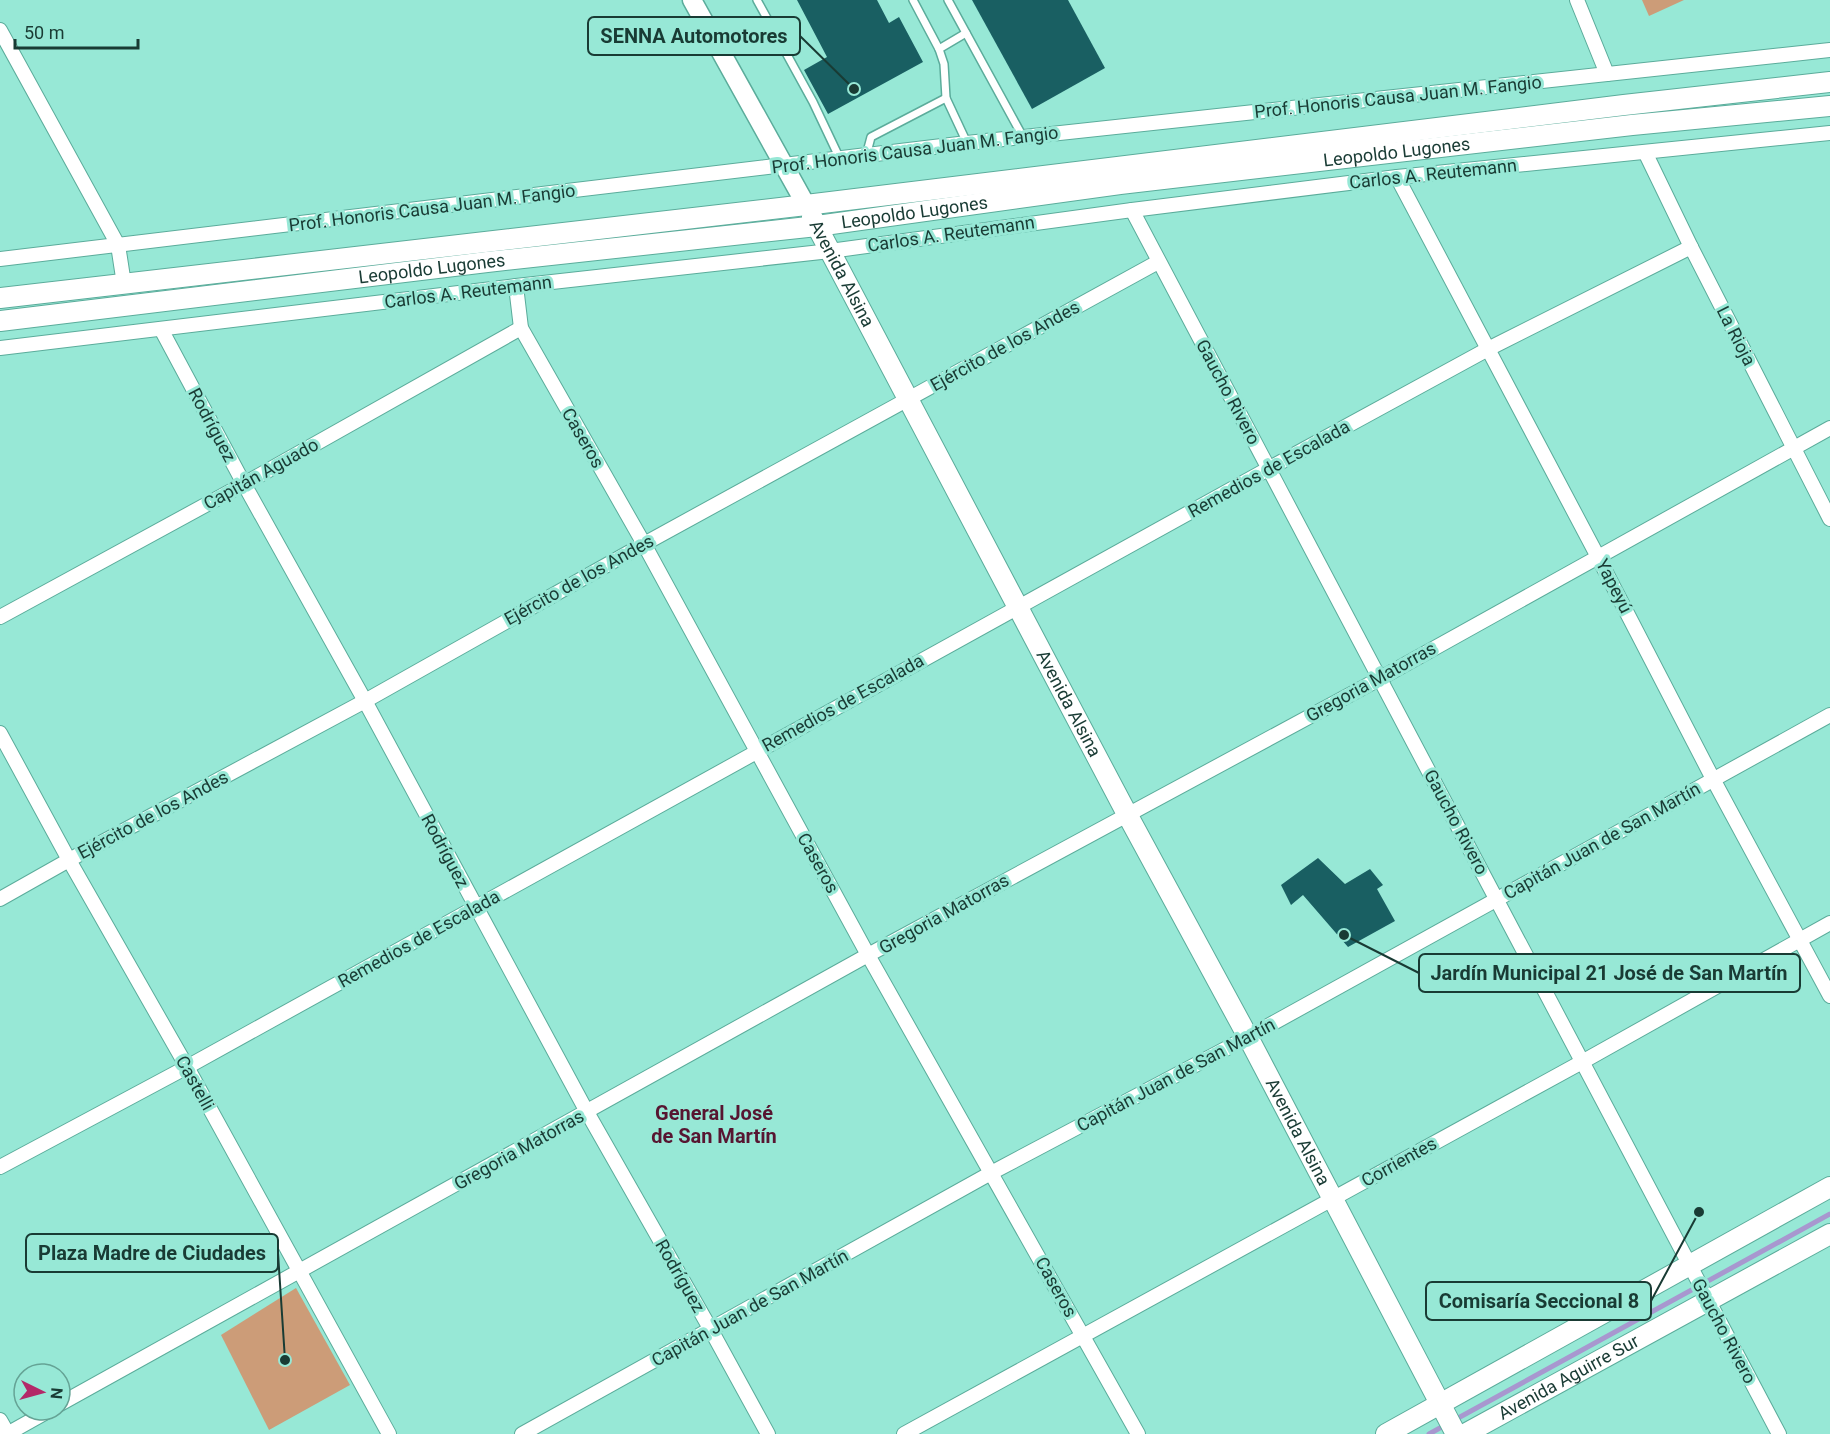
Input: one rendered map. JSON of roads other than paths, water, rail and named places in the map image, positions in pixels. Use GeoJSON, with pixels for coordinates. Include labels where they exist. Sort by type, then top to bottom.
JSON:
{"type":"FeatureCollection","features":[{"type":"Feature","properties":{"kind":"main road","name":"Leopoldo Lugones"},"geometry":{"type":"LineString","coordinates":[[0,298],[806,205],[1830,82]]}},
{"type":"Feature","properties":{"kind":"main road","name":"Leopoldo Lugones"},"geometry":{"type":"LineString","coordinates":[[0,321],[476,263],[817,226],[1156,180],[1632,124],[1830,106]]}},
{"type":"Feature","properties":{"kind":"main road","name":"Avenida Alsina"},"geometry":{"type":"LineString","coordinates":[[806,205],[1127,814],[1248,1037],[1441,1407],[1458,1432]]}},
{"type":"Feature","properties":{"kind":"main road"},"geometry":{"type":"LineString","coordinates":[[1386,1434],[1441,1407],[1691,1269],[1830,1187]]}},
{"type":"Feature","properties":{"kind":"main road","name":"Avenida Aguirre Sur"},"geometry":{"type":"LineString","coordinates":[[1458,1432],[1707,1296],[1830,1234]]}},
{"type":"Feature","properties":{"kind":"street","name":"Avenida Alsina"},"geometry":{"type":"LineString","coordinates":[[692,0],[806,205]]}},
{"type":"Feature","properties":{"kind":"street"},"geometry":{"type":"LineString","coordinates":[[1577,0],[1607,74]]}},
{"type":"Feature","properties":{"kind":"street"},"geometry":{"type":"LineString","coordinates":[[0,30],[118,245],[124,284]]}},
{"type":"Feature","properties":{"kind":"street","name":"Prof. Honoris Causa Juan M. Fangio"},"geometry":{"type":"LineString","coordinates":[[0,259],[967,143],[1830,50]]}},
{"type":"Feature","properties":{"kind":"street","name":"Carlos A. Reutemann"},"geometry":{"type":"LineString","coordinates":[[0,348],[830,251],[1397,177],[1830,133]]}},
{"type":"Feature","properties":{"kind":"street","name":"La Rioja"},"geometry":{"type":"LineString","coordinates":[[1645,152],[1830,519]]}},
{"type":"Feature","properties":{"kind":"street","name":"Yapeyú"},"geometry":{"type":"LineString","coordinates":[[1397,177],[1830,996]]}},
{"type":"Feature","properties":{"kind":"street","name":"Gaucho Rivero"},"geometry":{"type":"LineString","coordinates":[[1132,210],[1779,1434]]}},
{"type":"Feature","properties":{"kind":"street","name":"Remedios de Escalada"},"geometry":{"type":"LineString","coordinates":[[0,1167],[187,1067],[1488,349],[1691,246]]}},
{"type":"Feature","properties":{"kind":"street","name":"Ejército de los Andes"},"geometry":{"type":"LineString","coordinates":[[0,899],[365,701],[644,544],[1158,262]]}},
{"type":"Feature","properties":{"kind":"street","name":"Caseros"},"geometry":{"type":"LineString","coordinates":[[516,286],[521,328],[644,544],[868,955],[1138,1434]]}},
{"type":"Feature","properties":{"kind":"street","name":"Capitán Aguado"},"geometry":{"type":"LineString","coordinates":[[0,617],[244,484],[521,328]]}},
{"type":"Feature","properties":{"kind":"street","name":"Rodríguez"},"geometry":{"type":"LineString","coordinates":[[161,329],[587,1112],[768,1434]]}},
{"type":"Feature","properties":{"kind":"street","name":"Gregoria Matorras"},"geometry":{"type":"LineString","coordinates":[[72,1397],[868,955],[1379,678],[1830,428]]}},
{"type":"Feature","properties":{"kind":"street","name":"Capitán Juan de San Martín"},"geometry":{"type":"LineString","coordinates":[[522,1434],[991,1173],[1248,1037],[1830,715]]}},
{"type":"Feature","properties":{"kind":"street","name":"Castelli"},"geometry":{"type":"LineString","coordinates":[[0,733],[389,1434]]}},
{"type":"Feature","properties":{"kind":"street","name":"Corrientes"},"geometry":{"type":"LineString","coordinates":[[904,1434],[1582,1062],[1830,923]]}},
{"type":"Feature","properties":{"kind":"street"},"geometry":{"type":"LineString","coordinates":[[0,1420],[8,1434],[29,1422]]}},
{"type":"Feature","properties":{"kind":"lane"},"geometry":{"type":"LineString","coordinates":[[757,0],[813,102],[840,159]]}},
{"type":"Feature","properties":{"kind":"lane"},"geometry":{"type":"LineString","coordinates":[[913,0],[939,49],[944,64],[946,98],[967,143]]}},
{"type":"Feature","properties":{"kind":"lane"},"geometry":{"type":"LineString","coordinates":[[948,0],[1023,138]]}},
{"type":"Feature","properties":{"kind":"lane"},"geometry":{"type":"LineString","coordinates":[[939,49],[966,33]]}},
{"type":"Feature","properties":{"kind":"lane"},"geometry":{"type":"LineString","coordinates":[[866,156],[871,137],[946,98]]}},
{"type":"Feature","properties":{"kind":"waterway"},"geometry":{"type":"LineString","coordinates":[[1429,1434],[1830,1214]]}},
{"type":"Feature","properties":{"kind":"place","name":"SENNA Automotores"},"geometry":{"type":"Point","coordinates":[854,89]}},
{"type":"Feature","properties":{"kind":"place","name":"Jardín Municipal 21 José de San Martín"},"geometry":{"type":"Point","coordinates":[1344,935]}},
{"type":"Feature","properties":{"kind":"place","name":"Comisaría Seccional 8"},"geometry":{"type":"Point","coordinates":[1699,1212]}},
{"type":"Feature","properties":{"kind":"place","name":"Plaza Madre de Ciudades"},"geometry":{"type":"Point","coordinates":[285,1360]}},
{"type":"Feature","properties":{"kind":"district","name":"General José de San Martín"},"geometry":{"type":"Point","coordinates":[714,1124]}}]}
